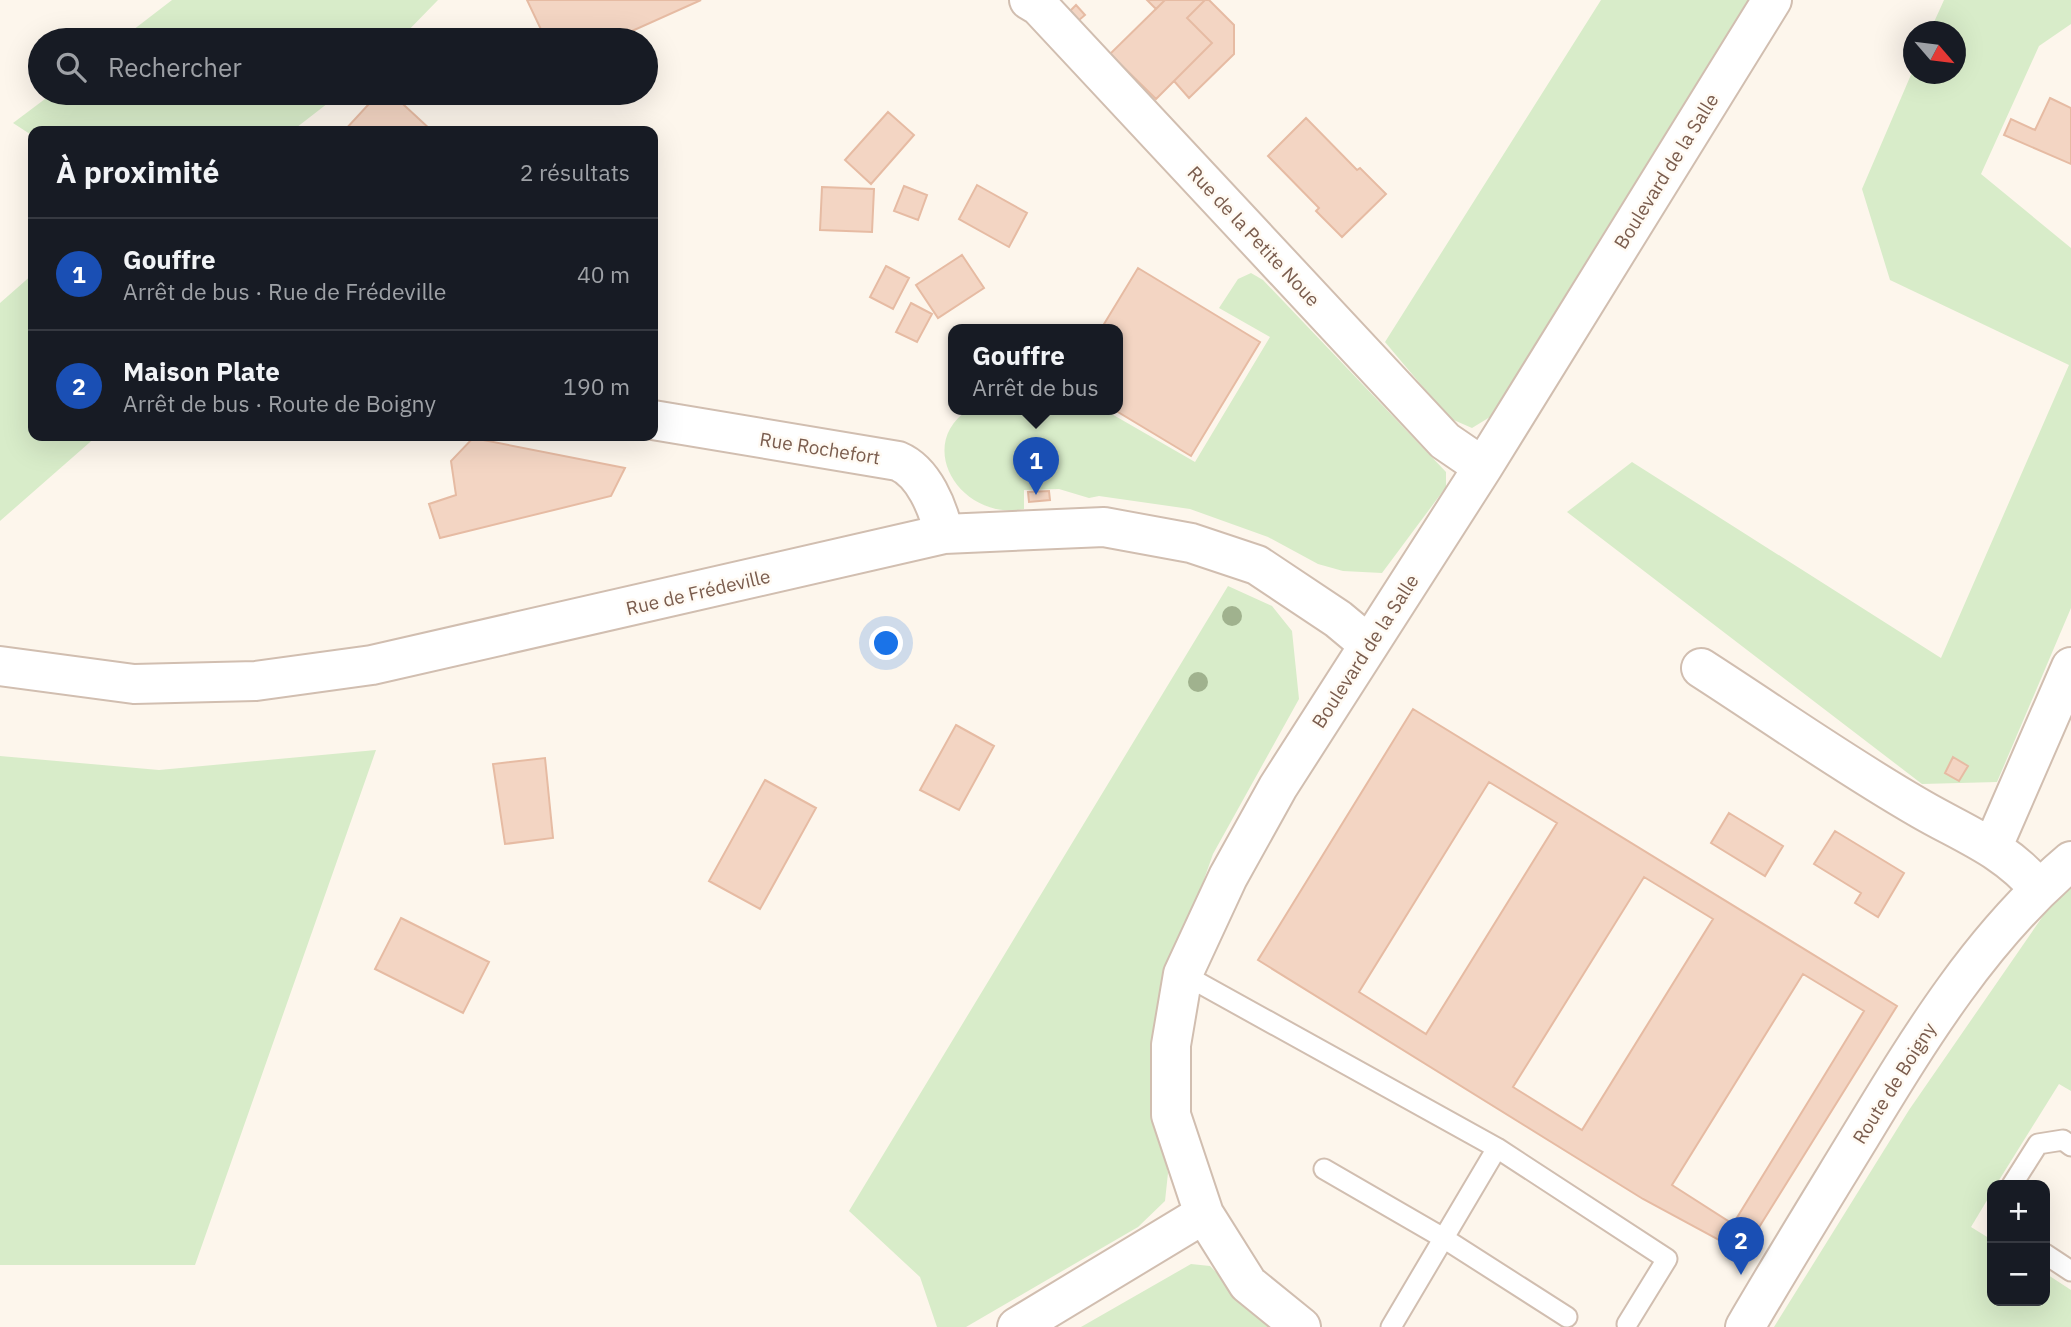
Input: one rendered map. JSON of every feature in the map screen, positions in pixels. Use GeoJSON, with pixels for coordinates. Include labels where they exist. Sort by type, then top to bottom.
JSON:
{"type":"FeatureCollection","features":[{"type":"Feature","properties":{"kind":"street","name":"Rue de la Petite Noue"},"geometry":{"type":"LineString","coordinates":[[1029,0],[1039,6],[1445,441],[1483,467]]}},
{"type":"Feature","properties":{"kind":"street","name":"Boulevard de la Salle"},"geometry":{"type":"LineString","coordinates":[[1301,1327],[1248,1284],[1204,1214],[1171,1115],[1171,1045],[1183,974],[1227,877],[1278,787],[1483,467],[1772,0]]}},
{"type":"Feature","properties":{"kind":"street","name":"Rue Rochefort"},"geometry":{"type":"LineString","coordinates":[[658,421],[898,461],[908,465],[924,487],[940,516],[944,534]]}},
{"type":"Feature","properties":{"kind":"street","name":"Rue de Frédeville"},"geometry":{"type":"LineString","coordinates":[[0,666],[134,684],[256,681],[372,665],[944,534],[1104,527],[1191,542],[1257,565],[1338,619],[1368,644]]}},
{"type":"Feature","properties":{"kind":"street"},"geometry":{"type":"LineString","coordinates":[[1993,846],[2071,667]]}},
{"type":"Feature","properties":{"kind":"street"},"geometry":{"type":"LineString","coordinates":[[1701,668],[1921,809],[1993,846],[2024,871],[2038,888]]}},
{"type":"Feature","properties":{"kind":"street","name":"Route de Boigny"},"geometry":{"type":"LineString","coordinates":[[1745,1327],[1922,1036],[1998,932],[2038,888],[2071,860]]}},
{"type":"Feature","properties":{"kind":"street"},"geometry":{"type":"LineString","coordinates":[[1017,1327],[1204,1214]]}},
{"type":"Feature","properties":{"kind":"lane"},"geometry":{"type":"LineString","coordinates":[[1183,974],[1497,1148],[1667,1259],[1627,1324]]}},
{"type":"Feature","properties":{"kind":"lane"},"geometry":{"type":"LineString","coordinates":[[2015,1180],[2038,1144],[2063,1140],[2071,1146]]}},
{"type":"Feature","properties":{"kind":"lane"},"geometry":{"type":"LineString","coordinates":[[1391,1327],[1497,1148]]}},
{"type":"Feature","properties":{"kind":"lane"},"geometry":{"type":"LineString","coordinates":[[1324,1169],[1445,1239],[1567,1317]]}},
{"type":"Feature","properties":{"kind":"lane"},"geometry":{"type":"LineString","coordinates":[[2050,1257],[2071,1271]]}},
{"type":"Feature","properties":{"kind":"green space"},"geometry":{"type":"Polygon","coordinates":[[[172,0],[438,0],[411,28],[136,28],[172,0]]]}},
{"type":"Feature","properties":{"kind":"green space"},"geometry":{"type":"Polygon","coordinates":[[[1601,0],[1748,0],[1490,417],[1472,428],[1449,418],[1385,342],[1601,0]]]}},
{"type":"Feature","properties":{"kind":"green space"},"geometry":{"type":"Polygon","coordinates":[[[1944,0],[2071,0],[2071,24],[2039,46],[1981,174],[2071,248],[2071,608],[1997,782],[1922,784],[1567,512],[1632,462],[1941,658],[2069,365],[1890,280],[1862,189],[1907,84],[1966,84],[1966,21],[1935,21],[1944,0]]]}},
{"type":"Feature","properties":{"kind":"green space"},"geometry":{"type":"Polygon","coordinates":[[[37,105],[326,105],[298,126],[28,126],[28,133],[13,123],[37,105]]]}},
{"type":"Feature","properties":{"kind":"green space"},"geometry":{"type":"Polygon","coordinates":[[[1251,273],[1263,280],[1446,472],[1446,487],[1382,573],[1343,571],[1318,564],[1268,537],[1190,509],[1099,496],[1089,498],[1059,489],[1024,490],[1024,509],[1002,510],[981,504],[965,493],[952,478],[945,460],[945,442],[953,424],[963,415],[1113,415],[1195,462],[1270,337],[1219,308],[1238,279],[1251,273]]]}},
{"type":"Feature","properties":{"kind":"green space"},"geometry":{"type":"Polygon","coordinates":[[[28,278],[28,441],[91,441],[0,521],[0,303],[28,278]]]}},
{"type":"Feature","properties":{"kind":"green space"},"geometry":{"type":"Polygon","coordinates":[[[1228,586],[1272,606],[1292,631],[1299,699],[1213,854],[1155,1018],[1155,1108],[1168,1173],[1165,1201],[1138,1227],[966,1327],[937,1327],[920,1277],[849,1211],[1228,586]]]}},
{"type":"Feature","properties":{"kind":"green space"},"geometry":{"type":"Polygon","coordinates":[[[376,750],[195,1265],[0,1265],[0,756],[159,770],[376,750]]]}},
{"type":"Feature","properties":{"kind":"green space"},"geometry":{"type":"Polygon","coordinates":[[[2071,885],[2071,1091],[2059,1084],[1999,1180],[1987,1180],[1987,1200],[1971,1227],[1987,1237],[1987,1306],[2050,1306],[2050,1276],[2071,1290],[2071,1327],[1774,1327],[1909,1110],[2054,900],[2071,885]]]}},
{"type":"Feature","properties":{"kind":"green space"},"geometry":{"type":"Polygon","coordinates":[[[1191,1264],[1210,1266],[1271,1327],[1081,1327],[1191,1264]]]}},
{"type":"Feature","properties":{"kind":"building"},"geometry":{"type":"Polygon","coordinates":[[[527,0],[701,0],[639,28],[540,28],[527,0]]]}},
{"type":"Feature","properties":{"kind":"building"},"geometry":{"type":"Polygon","coordinates":[[[1147,0],[1165,0],[1156,9],[1147,0]]]}},
{"type":"Feature","properties":{"kind":"building"},"geometry":{"type":"Polygon","coordinates":[[[1165,0],[1205,0],[1187,18],[1212,43],[1156,99],[1110,54],[1165,0]]]}},
{"type":"Feature","properties":{"kind":"building"},"geometry":{"type":"Polygon","coordinates":[[[1205,0],[1209,0],[1234,25],[1234,54],[1189,98],[1174,81],[1212,43],[1187,18],[1205,0]]]}},
{"type":"Feature","properties":{"kind":"building"},"geometry":{"type":"Polygon","coordinates":[[[1076,5],[1085,15],[1078,21],[1069,12],[1076,5]]]}},
{"type":"Feature","properties":{"kind":"building"},"geometry":{"type":"Polygon","coordinates":[[[2050,98],[2071,108],[2071,164],[2004,135],[2011,119],[2035,130],[2050,98]]]}},
{"type":"Feature","properties":{"kind":"building"},"geometry":{"type":"Polygon","coordinates":[[[368,105],[404,105],[427,126],[349,126],[368,105]]]}},
{"type":"Feature","properties":{"kind":"building"},"geometry":{"type":"Polygon","coordinates":[[[888,112],[914,135],[871,184],[845,160],[888,112]]]}},
{"type":"Feature","properties":{"kind":"building"},"geometry":{"type":"Polygon","coordinates":[[[1306,118],[1357,170],[1360,168],[1386,194],[1342,237],[1316,211],[1319,208],[1268,156],[1306,118]]]}},
{"type":"Feature","properties":{"kind":"building"},"geometry":{"type":"Polygon","coordinates":[[[977,185],[1027,213],[1009,247],[959,219],[977,185]]]}},
{"type":"Feature","properties":{"kind":"building"},"geometry":{"type":"Polygon","coordinates":[[[904,186],[927,195],[918,220],[894,211],[904,186]]]}},
{"type":"Feature","properties":{"kind":"building"},"geometry":{"type":"Polygon","coordinates":[[[822,187],[874,189],[872,232],[820,230],[822,187]]]}},
{"type":"Feature","properties":{"kind":"building"},"geometry":{"type":"Polygon","coordinates":[[[962,255],[984,288],[938,318],[916,285],[962,255]]]}},
{"type":"Feature","properties":{"kind":"building"},"geometry":{"type":"Polygon","coordinates":[[[886,266],[909,278],[893,309],[870,297],[886,266]]]}},
{"type":"Feature","properties":{"kind":"building"},"geometry":{"type":"Polygon","coordinates":[[[1138,268],[1260,342],[1191,456],[1123,415],[1123,324],[1104,324],[1138,268]]]}},
{"type":"Feature","properties":{"kind":"building"},"geometry":{"type":"Polygon","coordinates":[[[911,303],[932,314],[917,342],[896,332],[911,303]]]}},
{"type":"Feature","properties":{"kind":"building"},"geometry":{"type":"Polygon","coordinates":[[[470,441],[488,441],[625,468],[611,496],[440,538],[429,504],[456,495],[451,461],[470,441]]]}},
{"type":"Feature","properties":{"kind":"building"},"geometry":{"type":"Polygon","coordinates":[[[1049,491],[1050,500],[1029,502],[1028,492],[1049,491]]]}},
{"type":"Feature","properties":{"kind":"building"},"geometry":{"type":"Polygon","coordinates":[[[1413,709],[1897,1006],[1743,1253],[1643,1199],[1258,960],[1413,709]],[[1489,782],[1359,992],[1426,1034],[1557,823],[1489,782]],[[1644,877],[1513,1087],[1582,1130],[1713,919],[1644,877]],[[1803,974],[1672,1185],[1733,1224],[1864,1011],[1803,974]]]}},
{"type":"Feature","properties":{"kind":"building"},"geometry":{"type":"Polygon","coordinates":[[[956,725],[994,746],[959,810],[920,790],[956,725]]]}},
{"type":"Feature","properties":{"kind":"building"},"geometry":{"type":"Polygon","coordinates":[[[1953,757],[1968,766],[1959,781],[1945,773],[1953,757]]]}},
{"type":"Feature","properties":{"kind":"building"},"geometry":{"type":"Polygon","coordinates":[[[545,758],[553,838],[505,844],[493,764],[545,758]]]}},
{"type":"Feature","properties":{"kind":"building"},"geometry":{"type":"Polygon","coordinates":[[[765,780],[816,808],[760,909],[709,881],[765,780]]]}},
{"type":"Feature","properties":{"kind":"building"},"geometry":{"type":"Polygon","coordinates":[[[1729,813],[1783,846],[1765,876],[1711,843],[1729,813]]]}},
{"type":"Feature","properties":{"kind":"building"},"geometry":{"type":"Polygon","coordinates":[[[1835,831],[1904,873],[1878,917],[1855,903],[1861,893],[1814,864],[1835,831]]]}},
{"type":"Feature","properties":{"kind":"building"},"geometry":{"type":"Polygon","coordinates":[[[401,918],[489,962],[463,1013],[375,969],[401,918]]]}},
{"type":"Feature","properties":{"kind":"place","name":"Gouffre"},"geometry":{"type":"Point","coordinates":[1036,495]}},
{"type":"Feature","properties":{"kind":"place","name":"Maison Plate"},"geometry":{"type":"Point","coordinates":[1741,1275]}}]}
